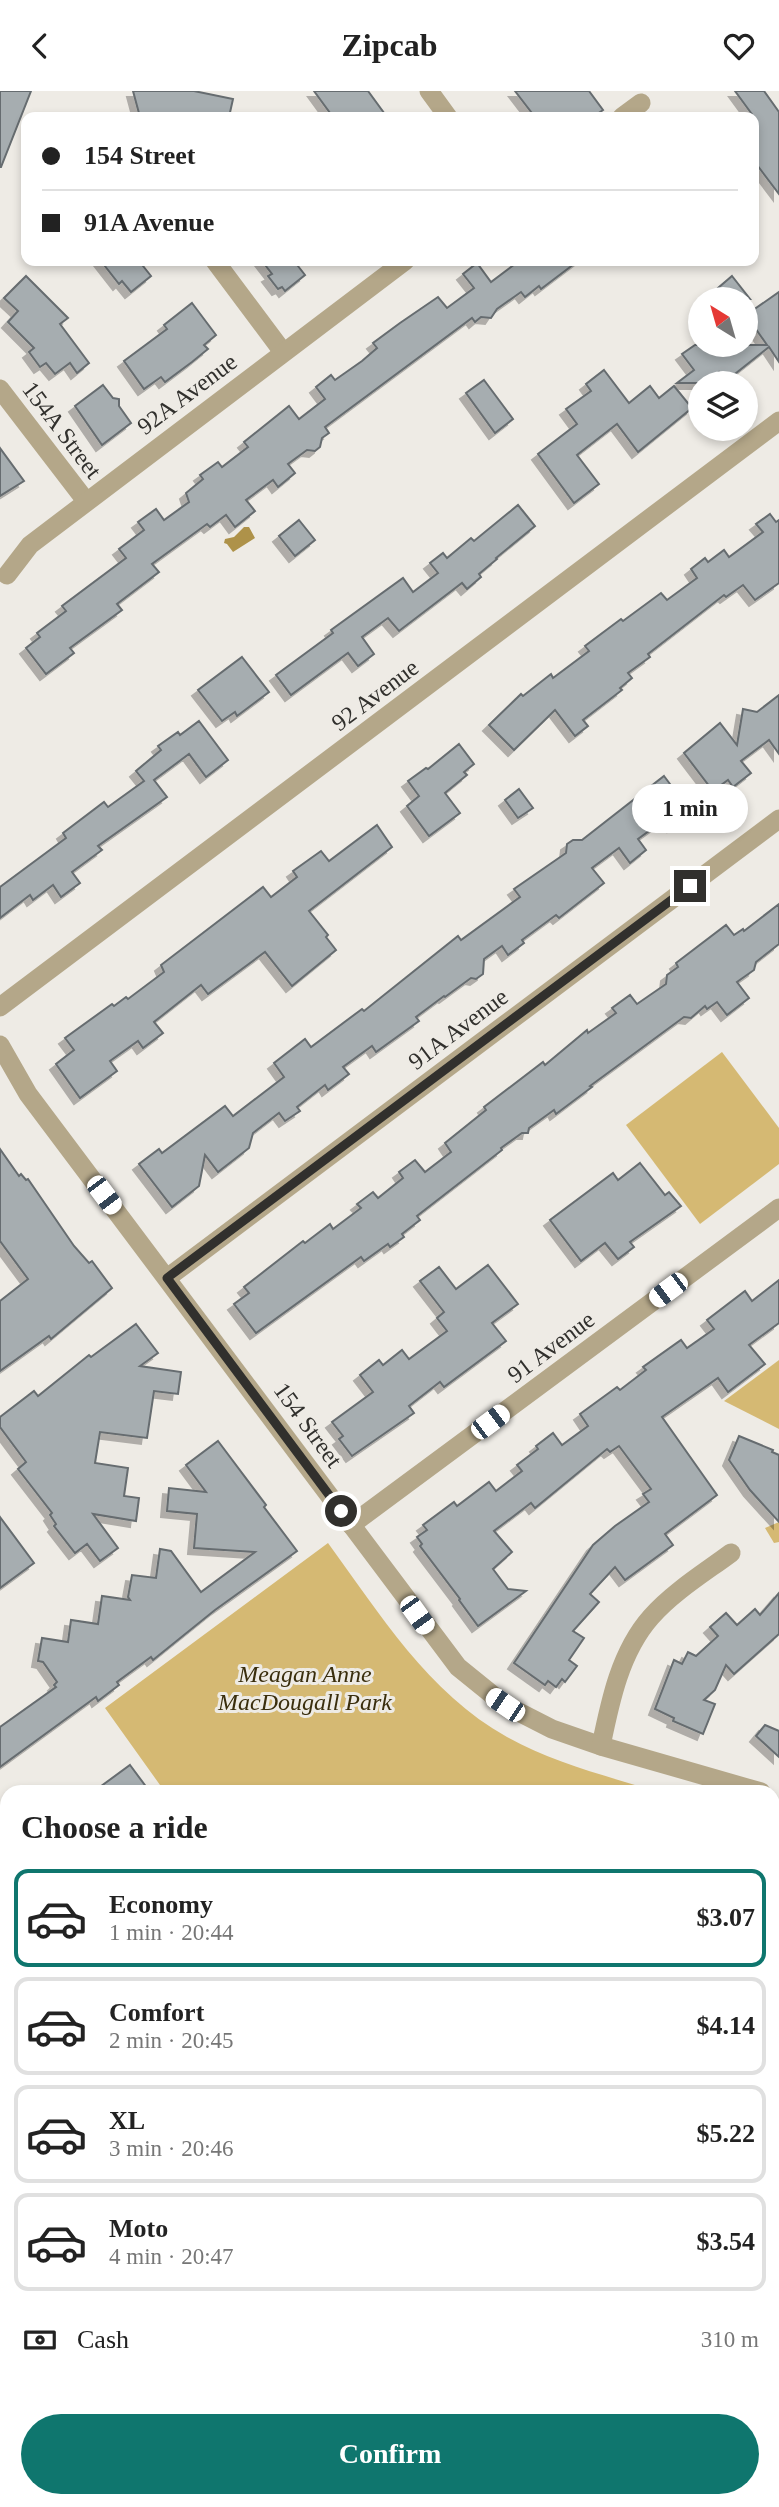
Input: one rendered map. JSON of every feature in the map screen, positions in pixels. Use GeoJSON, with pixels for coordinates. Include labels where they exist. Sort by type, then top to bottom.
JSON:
{"type":"FeatureCollection","features":[{"type":"Feature","properties":{"kind":"street"},"geometry":{"type":"LineString","coordinates":[[429,91],[444,112]]}},
{"type":"Feature","properties":{"kind":"street"},"geometry":{"type":"LineString","coordinates":[[629,112],[641,103]]}},
{"type":"Feature","properties":{"kind":"street"},"geometry":{"type":"LineString","coordinates":[[219,266],[283,352]]}},
{"type":"Feature","properties":{"kind":"street","name":"92A Avenue"},"geometry":{"type":"LineString","coordinates":[[7,575],[30,545],[398,266]]}},
{"type":"Feature","properties":{"kind":"street","name":"154A Street"},"geometry":{"type":"LineString","coordinates":[[0,389],[86,501]]}},
{"type":"Feature","properties":{"kind":"street","name":"92 Avenue"},"geometry":{"type":"LineString","coordinates":[[0,1007],[779,421]]}},
{"type":"Feature","properties":{"kind":"street","name":"91A Avenue"},"geometry":{"type":"LineString","coordinates":[[167,1278],[779,819]]}},
{"type":"Feature","properties":{"kind":"street","name":"154 Street"},"geometry":{"type":"LineString","coordinates":[[0,1045],[28,1094],[444,1652],[473,1681],[529,1719],[601,1746],[737,1785]]}},
{"type":"Feature","properties":{"kind":"street","name":"91 Avenue"},"geometry":{"type":"LineString","coordinates":[[351,1525],[779,1208]]}},
{"type":"Feature","properties":{"kind":"street"},"geometry":{"type":"LineString","coordinates":[[601,1746],[623,1664],[635,1638],[659,1609],[731,1553]]}},
{"type":"Feature","properties":{"kind":"green space"},"geometry":{"type":"Polygon","coordinates":[[[722,1052],[779,1128],[779,1164],[700,1224],[626,1125],[722,1052]]]}},
{"type":"Feature","properties":{"kind":"green space"},"geometry":{"type":"Polygon","coordinates":[[[779,1360],[779,1429],[724,1401],[779,1360]]]}},
{"type":"Feature","properties":{"kind":"green space"},"geometry":{"type":"Polygon","coordinates":[[[779,1522],[779,1542],[774,1543],[765,1528],[779,1522]]]}},
{"type":"Feature","properties":{"kind":"green space","name":"Meagan Anne MacDougall Park"},"geometry":{"type":"Polygon","coordinates":[[[328,1543],[407,1650],[453,1698],[479,1719],[507,1737],[543,1754],[636,1785],[160,1785],[105,1708],[328,1543]]]}},
{"type":"Feature","properties":{"kind":"shaded area"},"geometry":{"type":"Polygon","coordinates":[[[244,527],[249,527],[255,538],[233,552],[224,543],[225,539],[234,537],[244,527]]]}},
{"type":"Feature","properties":{"kind":"building"},"geometry":{"type":"Polygon","coordinates":[[[0,91],[31,91],[21,112],[0,167],[0,91]]]}},
{"type":"Feature","properties":{"kind":"building"},"geometry":{"type":"Polygon","coordinates":[[[133,91],[194,91],[233,99],[230,112],[139,112],[133,91]]]}},
{"type":"Feature","properties":{"kind":"building"},"geometry":{"type":"Polygon","coordinates":[[[314,91],[368,91],[383,112],[329,112],[314,91]]]}},
{"type":"Feature","properties":{"kind":"building"},"geometry":{"type":"Polygon","coordinates":[[[515,91],[589,91],[603,110],[600,112],[531,112],[515,91]]]}},
{"type":"Feature","properties":{"kind":"building"},"geometry":{"type":"Polygon","coordinates":[[[735,91],[764,91],[779,112],[779,194],[759,168],[759,112],[750,112],[735,91]]]}},
{"type":"Feature","properties":{"kind":"building"},"geometry":{"type":"Polygon","coordinates":[[[105,266],[143,266],[151,276],[131,292],[122,281],[119,284],[105,266]]]}},
{"type":"Feature","properties":{"kind":"building"},"geometry":{"type":"Polygon","coordinates":[[[266,266],[298,266],[305,275],[285,291],[282,287],[278,289],[268,276],[272,274],[266,266]]]}},
{"type":"Feature","properties":{"kind":"building"},"geometry":{"type":"Polygon","coordinates":[[[473,266],[479,266],[491,282],[512,266],[571,266],[541,289],[539,286],[525,297],[521,292],[497,309],[491,318],[481,317],[475,322],[472,318],[325,427],[329,433],[322,438],[320,447],[315,451],[307,450],[288,464],[295,473],[278,487],[273,480],[246,500],[255,511],[235,527],[226,515],[210,527],[207,524],[152,564],[159,572],[117,604],[122,610],[70,648],[74,653],[46,674],[26,648],[40,637],[37,633],[66,611],[62,606],[126,558],[119,549],[144,530],[138,522],[156,509],[164,520],[189,502],[186,493],[203,479],[200,475],[218,462],[222,467],[248,447],[244,442],[289,406],[299,419],[325,399],[316,387],[331,375],[335,380],[362,361],[377,348],[373,343],[400,323],[438,297],[447,308],[474,288],[463,274],[473,266]]]}},
{"type":"Feature","properties":{"kind":"building"},"geometry":{"type":"Polygon","coordinates":[[[26,276],[68,318],[60,324],[89,363],[77,373],[70,363],[55,374],[46,363],[40,367],[29,352],[34,348],[8,322],[18,311],[4,298],[26,276]]]}},
{"type":"Feature","properties":{"kind":"building"},"geometry":{"type":"Polygon","coordinates":[[[732,276],[741,287],[719,287],[732,276]]]}},
{"type":"Feature","properties":{"kind":"building"},"geometry":{"type":"Polygon","coordinates":[[[779,292],[779,362],[769,347],[758,356],[758,345],[767,345],[758,332],[758,307],[779,292]]]}},
{"type":"Feature","properties":{"kind":"building"},"geometry":{"type":"Polygon","coordinates":[[[192,303],[216,335],[204,345],[208,349],[192,362],[165,382],[161,377],[144,389],[124,361],[167,329],[164,325],[192,303]]]}},
{"type":"Feature","properties":{"kind":"building"},"geometry":{"type":"Polygon","coordinates":[[[688,350],[688,357],[756,357],[739,371],[693,371],[682,354],[688,350]]]}},
{"type":"Feature","properties":{"kind":"building"},"geometry":{"type":"Polygon","coordinates":[[[604,370],[629,403],[650,386],[659,398],[674,386],[688,403],[688,411],[638,452],[617,424],[577,455],[599,484],[574,503],[538,454],[577,424],[566,409],[591,391],[586,384],[604,370]]]}},
{"type":"Feature","properties":{"kind":"building"},"geometry":{"type":"Polygon","coordinates":[[[688,375],[688,383],[677,383],[688,375]]]}},
{"type":"Feature","properties":{"kind":"building"},"geometry":{"type":"Polygon","coordinates":[[[484,380],[513,419],[495,433],[466,393],[484,380]]]}},
{"type":"Feature","properties":{"kind":"building"},"geometry":{"type":"Polygon","coordinates":[[[103,385],[113,398],[119,399],[119,406],[131,423],[102,445],[75,406],[103,385]]]}},
{"type":"Feature","properties":{"kind":"building"},"geometry":{"type":"Polygon","coordinates":[[[0,448],[24,481],[0,496],[0,448]]]}},
{"type":"Feature","properties":{"kind":"building"},"geometry":{"type":"Polygon","coordinates":[[[518,505],[535,526],[496,558],[467,589],[462,583],[399,631],[388,618],[362,637],[374,654],[358,666],[348,653],[291,695],[276,675],[333,633],[331,630],[403,578],[413,592],[438,573],[430,563],[443,553],[447,558],[471,538],[474,541],[518,505]]]}},
{"type":"Feature","properties":{"kind":"building"},"geometry":{"type":"Polygon","coordinates":[[[770,514],[776,522],[779,520],[779,583],[755,600],[743,585],[726,597],[724,595],[648,654],[650,657],[628,673],[632,678],[620,688],[622,690],[583,720],[588,726],[575,736],[555,710],[514,750],[489,725],[521,694],[523,696],[551,674],[553,678],[589,651],[585,646],[621,619],[623,621],[661,593],[667,600],[697,578],[691,569],[705,558],[708,562],[724,550],[729,557],[763,532],[756,524],[770,514]]]}},
{"type":"Feature","properties":{"kind":"building"},"geometry":{"type":"Polygon","coordinates":[[[299,520],[315,540],[295,556],[279,536],[299,520]]]}},
{"type":"Feature","properties":{"kind":"building"},"geometry":{"type":"Polygon","coordinates":[[[242,657],[269,692],[237,716],[235,712],[222,721],[198,690],[242,657]]]}},
{"type":"Feature","properties":{"kind":"building"},"geometry":{"type":"Polygon","coordinates":[[[779,695],[779,754],[769,740],[741,761],[751,773],[733,787],[728,780],[713,791],[684,753],[720,723],[737,745],[743,709],[757,712],[779,695]]]}},
{"type":"Feature","properties":{"kind":"building"},"geometry":{"type":"Polygon","coordinates":[[[199,721],[228,760],[206,777],[189,754],[154,780],[167,797],[98,846],[102,850],[72,872],[80,883],[61,897],[53,885],[33,900],[30,895],[0,918],[0,887],[66,838],[63,833],[104,802],[108,807],[144,781],[136,771],[161,750],[158,746],[199,721]]]}},
{"type":"Feature","properties":{"kind":"building"},"geometry":{"type":"Polygon","coordinates":[[[459,744],[474,764],[464,772],[467,775],[445,793],[460,813],[429,836],[407,806],[419,796],[408,781],[459,744]]]}},
{"type":"Feature","properties":{"kind":"building"},"geometry":{"type":"Polygon","coordinates":[[[664,776],[691,812],[673,826],[667,818],[638,839],[646,850],[630,863],[619,848],[592,868],[604,883],[559,918],[556,915],[522,940],[524,943],[508,955],[502,946],[484,959],[483,974],[476,979],[471,978],[444,996],[416,1017],[419,1021],[376,1052],[372,1046],[343,1067],[349,1074],[328,1090],[325,1085],[297,1107],[300,1111],[285,1121],[279,1113],[253,1133],[249,1148],[218,1172],[205,1155],[199,1186],[172,1207],[139,1164],[159,1149],[162,1153],[225,1106],[233,1116],[284,1077],[274,1063],[305,1039],[311,1047],[362,1009],[364,1011],[458,936],[461,940],[520,897],[514,889],[566,853],[567,844],[573,840],[582,840],[664,776]]]}},
{"type":"Feature","properties":{"kind":"building"},"geometry":{"type":"Polygon","coordinates":[[[519,789],[533,808],[518,818],[505,800],[519,789]]]}},
{"type":"Feature","properties":{"kind":"building"},"geometry":{"type":"Polygon","coordinates":[[[377,825],[392,847],[309,911],[336,950],[292,986],[265,952],[208,994],[201,985],[154,1022],[163,1033],[143,1048],[138,1041],[110,1061],[117,1071],[80,1098],[56,1064],[74,1050],[65,1038],[112,1004],[114,1006],[126,997],[128,999],[164,972],[161,965],[263,887],[271,897],[297,877],[293,871],[321,851],[329,861],[377,825]]]}},
{"type":"Feature","properties":{"kind":"building"},"geometry":{"type":"Polygon","coordinates":[[[779,904],[779,944],[756,962],[754,970],[737,982],[749,998],[727,1015],[717,1002],[707,1009],[705,1006],[691,1018],[684,1017],[556,1114],[554,1110],[529,1128],[528,1133],[522,1133],[501,1148],[502,1150],[417,1216],[420,1220],[402,1234],[404,1237],[390,1247],[388,1244],[364,1261],[361,1257],[256,1333],[234,1304],[249,1293],[244,1287],[303,1241],[305,1243],[330,1224],[333,1229],[361,1208],[357,1204],[373,1192],[378,1198],[403,1178],[399,1172],[415,1160],[425,1172],[451,1152],[445,1143],[486,1110],[484,1107],[543,1062],[545,1065],[587,1030],[588,1033],[616,1013],[612,1008],[630,995],[637,1004],[666,984],[667,975],[678,967],[676,963],[726,925],[734,935],[743,929],[744,931],[779,904]]]}},
{"type":"Feature","properties":{"kind":"building"},"geometry":{"type":"Polygon","coordinates":[[[0,1149],[19,1176],[21,1174],[28,1179],[74,1246],[89,1263],[92,1261],[112,1288],[51,1339],[49,1336],[0,1371],[0,1301],[28,1279],[0,1241],[0,1149]]]}},
{"type":"Feature","properties":{"kind":"building"},"geometry":{"type":"Polygon","coordinates":[[[640,1163],[665,1195],[669,1192],[681,1206],[630,1242],[634,1247],[618,1259],[605,1243],[581,1261],[550,1220],[613,1173],[618,1180],[640,1163]]]}},
{"type":"Feature","properties":{"kind":"building"},"geometry":{"type":"Polygon","coordinates":[[[488,1265],[518,1304],[492,1323],[506,1341],[444,1387],[440,1382],[409,1406],[414,1413],[352,1456],[339,1439],[343,1436],[332,1422],[373,1392],[360,1375],[379,1360],[383,1365],[402,1350],[409,1359],[447,1331],[437,1318],[444,1312],[420,1281],[439,1267],[456,1289],[488,1265]]]}},
{"type":"Feature","properties":{"kind":"building"},"geometry":{"type":"Polygon","coordinates":[[[779,1280],[779,1323],[749,1345],[765,1364],[728,1392],[718,1378],[662,1417],[717,1495],[665,1534],[673,1545],[625,1580],[615,1567],[590,1594],[599,1602],[573,1631],[584,1638],[569,1660],[577,1666],[565,1682],[562,1679],[556,1687],[548,1681],[545,1685],[514,1663],[593,1545],[649,1502],[643,1494],[651,1489],[619,1446],[610,1452],[607,1449],[535,1508],[531,1503],[494,1531],[512,1552],[493,1569],[508,1589],[526,1591],[478,1626],[420,1546],[422,1544],[417,1537],[427,1530],[423,1525],[454,1502],[457,1506],[489,1482],[496,1491],[522,1471],[517,1465],[553,1433],[562,1445],[588,1426],[580,1414],[617,1387],[620,1390],[646,1370],[643,1367],[681,1340],[687,1348],[714,1329],[707,1320],[745,1291],[752,1301],[779,1280]]]}},
{"type":"Feature","properties":{"kind":"building"},"geometry":{"type":"Polygon","coordinates":[[[136,1324],[158,1353],[140,1366],[181,1372],[178,1394],[154,1391],[147,1438],[100,1432],[95,1463],[128,1468],[124,1496],[139,1498],[136,1521],[93,1514],[118,1548],[100,1561],[87,1544],[75,1553],[54,1526],[56,1524],[50,1515],[52,1513],[18,1469],[26,1462],[0,1427],[0,1417],[34,1391],[38,1396],[89,1355],[91,1357],[136,1324]]]}},
{"type":"Feature","properties":{"kind":"building"},"geometry":{"type":"Polygon","coordinates":[[[739,1436],[779,1455],[779,1522],[750,1490],[729,1460],[739,1436]]]}},
{"type":"Feature","properties":{"kind":"building"},"geometry":{"type":"Polygon","coordinates":[[[218,1441],[297,1551],[215,1610],[153,1660],[151,1657],[117,1682],[119,1685],[98,1701],[96,1697],[0,1767],[0,1727],[56,1687],[54,1685],[57,1682],[43,1662],[38,1661],[42,1638],[68,1642],[71,1620],[98,1624],[102,1596],[130,1600],[128,1597],[132,1575],[156,1578],[160,1549],[171,1551],[201,1592],[255,1552],[194,1548],[197,1514],[167,1511],[169,1488],[206,1492],[186,1465],[218,1441]]]}},
{"type":"Feature","properties":{"kind":"building"},"geometry":{"type":"Polygon","coordinates":[[[0,1517],[34,1563],[0,1588],[0,1517]]]}},
{"type":"Feature","properties":{"kind":"building"},"geometry":{"type":"Polygon","coordinates":[[[779,1593],[779,1634],[734,1674],[726,1665],[715,1690],[704,1700],[715,1704],[703,1734],[673,1721],[674,1718],[655,1709],[674,1660],[682,1664],[688,1652],[696,1656],[718,1636],[710,1627],[726,1613],[737,1625],[755,1609],[760,1615],[779,1593]]]}},
{"type":"Feature","properties":{"kind":"building"},"geometry":{"type":"Polygon","coordinates":[[[765,1725],[779,1731],[779,1757],[756,1736],[765,1725]]]}},
{"type":"Feature","properties":{"kind":"building"},"geometry":{"type":"Polygon","coordinates":[[[130,1765],[145,1785],[103,1785],[130,1765]]]}},
{"type":"Feature","properties":{"kind":"route"},"geometry":{"type":"LineString","coordinates":[[341,1511],[167,1278],[690,886]]}}]}
